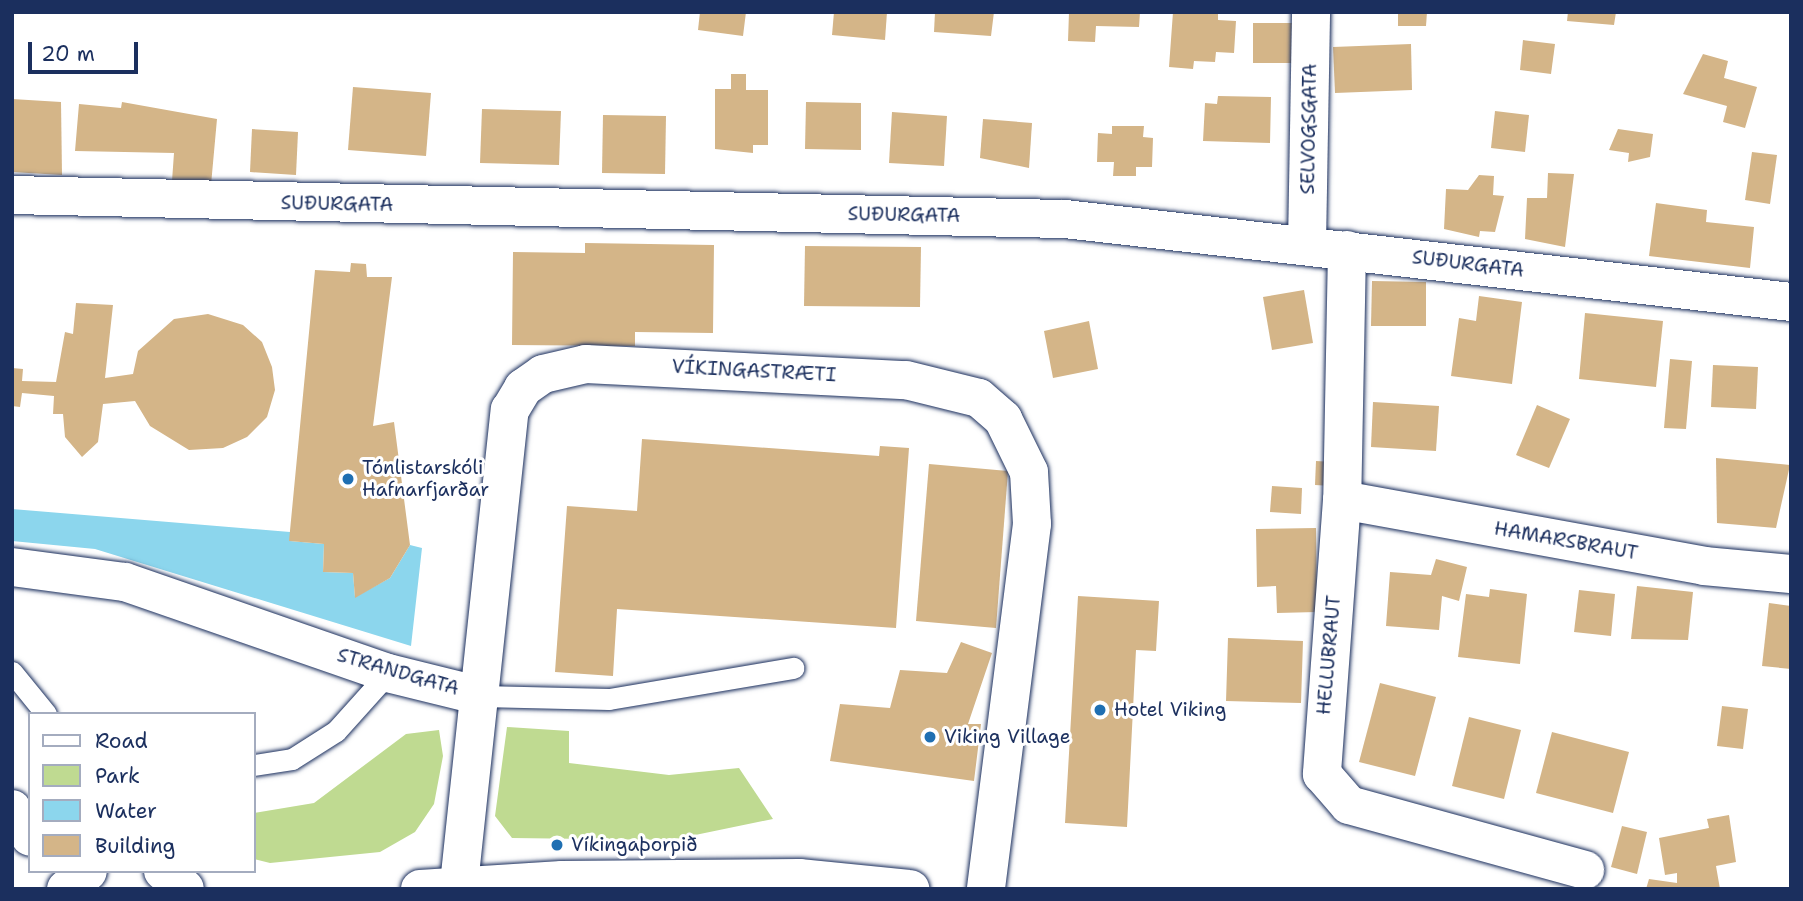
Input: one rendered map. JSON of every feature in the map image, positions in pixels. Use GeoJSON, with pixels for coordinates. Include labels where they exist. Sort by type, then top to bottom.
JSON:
{"type":"FeatureCollection","features":[{"type":"Feature","properties":{"kind":"street","name":"SELVOGSGATA"},"geometry":{"type":"LineString","coordinates":[[1307,245],[1311,12]]}},
{"type":"Feature","properties":{"kind":"street","name":"SUÐURGATA"},"geometry":{"type":"LineString","coordinates":[[12,195],[1065,219],[1791,302]]}},
{"type":"Feature","properties":{"kind":"street","name":"HELLUBRAUT"},"geometry":{"type":"LineString","coordinates":[[1347,250],[1342,500],[1320,760],[1328,786],[1362,810],[1585,870]]}},
{"type":"Feature","properties":{"kind":"street","name":"VÍKINGASTRÆTI"},"geometry":{"type":"LineString","coordinates":[[455,886],[481,696],[510,410],[523,388],[543,374],[586,364],[766,369],[906,380],[979,398],[1003,419],[1029,472],[1032,524],[986,889]]}},
{"type":"Feature","properties":{"kind":"street","name":"HAMARSBRAUT"},"geometry":{"type":"LineString","coordinates":[[1342,500],[1704,566],[1791,574]]}},
{"type":"Feature","properties":{"kind":"street","name":"STRANDGATA"},"geometry":{"type":"LineString","coordinates":[[12,567],[125,582],[388,673],[481,696]]}},
{"type":"Feature","properties":{"kind":"street"},"geometry":{"type":"LineString","coordinates":[[66,889],[86,873]]}},
{"type":"Feature","properties":{"kind":"street"},"geometry":{"type":"LineString","coordinates":[[165,873],[185,889]]}},
{"type":"Feature","properties":{"kind":"street"},"geometry":{"type":"LineString","coordinates":[[420,889],[799,878],[910,889]]}},
{"type":"Feature","properties":{"kind":"lane","name":"STRANDGATA"},"geometry":{"type":"LineString","coordinates":[[481,696],[609,699],[793,668]]}},
{"type":"Feature","properties":{"kind":"lane"},"geometry":{"type":"LineString","coordinates":[[12,672],[44,712]]}},
{"type":"Feature","properties":{"kind":"lane"},"geometry":{"type":"LineString","coordinates":[[256,765],[292,759],[336,731],[388,673]]}},
{"type":"Feature","properties":{"kind":"green space"},"geometry":{"type":"Polygon","coordinates":[[[507,727],[569,731],[569,763],[669,775],[739,768],[773,819],[671,840],[512,838],[495,816],[507,727]]]}},
{"type":"Feature","properties":{"kind":"green space"},"geometry":{"type":"Polygon","coordinates":[[[439,730],[443,756],[434,804],[415,832],[380,852],[270,863],[256,860],[256,813],[314,803],[406,734],[439,730]]]}},
{"type":"Feature","properties":{"kind":"water"},"geometry":{"type":"Polygon","coordinates":[[[12,509],[290,532],[290,541],[324,544],[323,572],[353,573],[355,597],[390,578],[410,545],[422,548],[411,646],[95,549],[12,541],[12,509]]]}},
{"type":"Feature","properties":{"kind":"building"},"geometry":{"type":"Polygon","coordinates":[[[700,12],[746,12],[743,36],[698,30],[700,12]]]}},
{"type":"Feature","properties":{"kind":"building"},"geometry":{"type":"Polygon","coordinates":[[[834,12],[887,12],[885,40],[832,35],[834,12]]]}},
{"type":"Feature","properties":{"kind":"building"},"geometry":{"type":"Polygon","coordinates":[[[935,12],[994,12],[991,36],[934,32],[935,12]]]}},
{"type":"Feature","properties":{"kind":"building"},"geometry":{"type":"Polygon","coordinates":[[[1069,12],[1140,12],[1139,27],[1096,26],[1095,42],[1068,41],[1069,12]]]}},
{"type":"Feature","properties":{"kind":"building"},"geometry":{"type":"Polygon","coordinates":[[[1173,12],[1218,12],[1218,20],[1236,21],[1234,53],[1216,52],[1215,62],[1194,61],[1193,69],[1169,67],[1173,12]]]}},
{"type":"Feature","properties":{"kind":"building"},"geometry":{"type":"Polygon","coordinates":[[[1398,12],[1427,12],[1426,26],[1398,26],[1398,12]]]}},
{"type":"Feature","properties":{"kind":"building"},"geometry":{"type":"Polygon","coordinates":[[[1568,12],[1616,12],[1614,25],[1567,21],[1568,12]]]}},
{"type":"Feature","properties":{"kind":"building"},"geometry":{"type":"Polygon","coordinates":[[[1253,23],[1292,23],[1291,63],[1253,63],[1253,23]]]}},
{"type":"Feature","properties":{"kind":"building"},"geometry":{"type":"Polygon","coordinates":[[[1523,40],[1555,44],[1551,74],[1520,70],[1523,40]]]}},
{"type":"Feature","properties":{"kind":"building"},"geometry":{"type":"Polygon","coordinates":[[[1411,44],[1412,90],[1335,93],[1333,47],[1411,44]]]}},
{"type":"Feature","properties":{"kind":"building"},"geometry":{"type":"Polygon","coordinates":[[[1703,54],[1728,61],[1724,78],[1757,87],[1745,128],[1723,122],[1727,106],[1683,94],[1703,54]]]}},
{"type":"Feature","properties":{"kind":"building"},"geometry":{"type":"Polygon","coordinates":[[[731,74],[746,74],[746,90],[768,90],[768,145],[753,145],[753,153],[715,149],[715,89],[731,89],[731,74]]]}},
{"type":"Feature","properties":{"kind":"building"},"geometry":{"type":"Polygon","coordinates":[[[353,87],[431,93],[426,156],[348,150],[353,87]]]}},
{"type":"Feature","properties":{"kind":"building"},"geometry":{"type":"Polygon","coordinates":[[[1218,96],[1271,97],[1270,143],[1203,141],[1205,103],[1217,104],[1218,96]]]}},
{"type":"Feature","properties":{"kind":"building"},"geometry":{"type":"Polygon","coordinates":[[[12,99],[61,102],[62,175],[12,172],[12,99]]]}},
{"type":"Feature","properties":{"kind":"building"},"geometry":{"type":"Polygon","coordinates":[[[122,102],[217,119],[211,185],[172,181],[174,153],[75,151],[79,104],[121,108],[122,102]]]}},
{"type":"Feature","properties":{"kind":"building"},"geometry":{"type":"Polygon","coordinates":[[[806,102],[861,103],[861,150],[805,149],[806,102]]]}},
{"type":"Feature","properties":{"kind":"building"},"geometry":{"type":"Polygon","coordinates":[[[482,109],[561,111],[559,165],[480,163],[482,109]]]}},
{"type":"Feature","properties":{"kind":"building"},"geometry":{"type":"Polygon","coordinates":[[[1495,111],[1529,115],[1525,152],[1491,148],[1495,111]]]}},
{"type":"Feature","properties":{"kind":"building"},"geometry":{"type":"Polygon","coordinates":[[[892,112],[947,116],[944,166],[889,163],[892,112]]]}},
{"type":"Feature","properties":{"kind":"building"},"geometry":{"type":"Polygon","coordinates":[[[603,115],[666,116],[665,174],[602,173],[603,115]]]}},
{"type":"Feature","properties":{"kind":"building"},"geometry":{"type":"Polygon","coordinates":[[[983,119],[1032,123],[1029,168],[980,158],[983,119]]]}},
{"type":"Feature","properties":{"kind":"building"},"geometry":{"type":"Polygon","coordinates":[[[1112,126],[1144,126],[1143,137],[1153,138],[1152,167],[1136,167],[1136,176],[1113,176],[1114,162],[1097,162],[1098,133],[1112,134],[1112,126]]]}},
{"type":"Feature","properties":{"kind":"building"},"geometry":{"type":"Polygon","coordinates":[[[252,129],[298,132],[296,175],[250,172],[252,129]]]}},
{"type":"Feature","properties":{"kind":"building"},"geometry":{"type":"Polygon","coordinates":[[[1618,129],[1653,134],[1650,157],[1628,162],[1629,153],[1609,150],[1618,129]]]}},
{"type":"Feature","properties":{"kind":"building"},"geometry":{"type":"Polygon","coordinates":[[[1752,152],[1777,155],[1770,204],[1745,200],[1752,152]]]}},
{"type":"Feature","properties":{"kind":"building"},"geometry":{"type":"Polygon","coordinates":[[[1548,173],[1574,174],[1565,247],[1525,239],[1527,198],[1547,198],[1548,173]]]}},
{"type":"Feature","properties":{"kind":"building"},"geometry":{"type":"Polygon","coordinates":[[[1479,175],[1494,176],[1493,195],[1504,196],[1495,232],[1480,231],[1479,237],[1444,229],[1446,189],[1468,190],[1479,175]]]}},
{"type":"Feature","properties":{"kind":"building"},"geometry":{"type":"Polygon","coordinates":[[[1656,203],[1707,210],[1706,222],[1754,227],[1750,268],[1649,256],[1656,203]]]}},
{"type":"Feature","properties":{"kind":"building"},"geometry":{"type":"Polygon","coordinates":[[[585,243],[714,245],[713,333],[635,332],[635,346],[512,345],[513,252],[585,253],[585,243]]]}},
{"type":"Feature","properties":{"kind":"building"},"geometry":{"type":"Polygon","coordinates":[[[805,246],[921,247],[920,307],[804,306],[805,246]]]}},
{"type":"Feature","properties":{"kind":"building","name":"Tónlistarskóli Hafnarfjarðar"},"geometry":{"type":"Polygon","coordinates":[[[351,263],[366,264],[367,277],[392,277],[373,426],[394,422],[410,545],[390,578],[355,598],[353,573],[323,572],[324,544],[289,541],[315,270],[350,272],[351,263]]]}},
{"type":"Feature","properties":{"kind":"building"},"geometry":{"type":"Polygon","coordinates":[[[1372,281],[1426,282],[1426,326],[1371,326],[1372,281]]]}},
{"type":"Feature","properties":{"kind":"building"},"geometry":{"type":"Polygon","coordinates":[[[1304,290],[1313,343],[1272,350],[1263,297],[1304,290]]]}},
{"type":"Feature","properties":{"kind":"building"},"geometry":{"type":"Polygon","coordinates":[[[1479,296],[1522,302],[1512,384],[1451,376],[1459,318],[1476,321],[1479,296]]]}},
{"type":"Feature","properties":{"kind":"building"},"geometry":{"type":"Polygon","coordinates":[[[76,303],[113,305],[105,378],[133,374],[138,351],[174,319],[208,314],[243,325],[262,342],[272,367],[275,390],[267,417],[247,437],[223,448],[189,450],[150,426],[135,401],[103,404],[98,442],[82,457],[65,437],[63,414],[53,414],[54,396],[22,393],[20,407],[12,406],[12,368],[23,369],[22,381],[56,382],[65,332],[73,334],[76,303]]]}},
{"type":"Feature","properties":{"kind":"building"},"geometry":{"type":"Polygon","coordinates":[[[1585,313],[1663,321],[1656,387],[1579,379],[1585,313]]]}},
{"type":"Feature","properties":{"kind":"building"},"geometry":{"type":"Polygon","coordinates":[[[1089,321],[1098,369],[1053,378],[1044,331],[1089,321]]]}},
{"type":"Feature","properties":{"kind":"building"},"geometry":{"type":"Polygon","coordinates":[[[1670,359],[1692,361],[1686,429],[1664,428],[1670,359]]]}},
{"type":"Feature","properties":{"kind":"building"},"geometry":{"type":"Polygon","coordinates":[[[1713,365],[1758,367],[1756,409],[1711,407],[1713,365]]]}},
{"type":"Feature","properties":{"kind":"building"},"geometry":{"type":"Polygon","coordinates":[[[1373,402],[1439,406],[1436,451],[1371,447],[1373,402]]]}},
{"type":"Feature","properties":{"kind":"building"},"geometry":{"type":"Polygon","coordinates":[[[1537,405],[1570,419],[1549,468],[1516,455],[1537,405]]]}},
{"type":"Feature","properties":{"kind":"building"},"geometry":{"type":"Polygon","coordinates":[[[642,439],[879,456],[880,446],[909,448],[896,628],[617,609],[613,676],[555,672],[567,506],[637,511],[642,439]]]}},
{"type":"Feature","properties":{"kind":"building"},"geometry":{"type":"Polygon","coordinates":[[[1716,458],[1790,465],[1776,528],[1717,523],[1716,458]]]}},
{"type":"Feature","properties":{"kind":"building"},"geometry":{"type":"Polygon","coordinates":[[[1316,461],[1333,462],[1332,486],[1315,485],[1316,461]]]}},
{"type":"Feature","properties":{"kind":"building"},"geometry":{"type":"Polygon","coordinates":[[[929,464],[1008,471],[996,628],[916,621],[929,464]]]}},
{"type":"Feature","properties":{"kind":"building"},"geometry":{"type":"Polygon","coordinates":[[[1272,486],[1302,488],[1301,514],[1270,512],[1272,486]]]}},
{"type":"Feature","properties":{"kind":"building"},"geometry":{"type":"Polygon","coordinates":[[[1316,528],[1317,612],[1277,613],[1276,586],[1257,587],[1256,529],[1316,528]]]}},
{"type":"Feature","properties":{"kind":"building"},"geometry":{"type":"Polygon","coordinates":[[[1436,559],[1467,567],[1459,601],[1442,596],[1439,630],[1386,626],[1390,572],[1431,575],[1436,559]]]}},
{"type":"Feature","properties":{"kind":"building"},"geometry":{"type":"Polygon","coordinates":[[[1637,586],[1693,592],[1688,640],[1631,639],[1637,586]]]}},
{"type":"Feature","properties":{"kind":"building"},"geometry":{"type":"Polygon","coordinates":[[[1490,589],[1527,594],[1520,664],[1458,657],[1466,594],[1489,597],[1490,589]]]}},
{"type":"Feature","properties":{"kind":"building"},"geometry":{"type":"Polygon","coordinates":[[[1579,590],[1615,594],[1611,636],[1574,632],[1579,590]]]}},
{"type":"Feature","properties":{"kind":"building"},"geometry":{"type":"Polygon","coordinates":[[[1078,596],[1159,601],[1156,651],[1136,650],[1127,827],[1065,823],[1078,596]]]}},
{"type":"Feature","properties":{"kind":"building"},"geometry":{"type":"Polygon","coordinates":[[[1769,603],[1791,606],[1791,669],[1762,666],[1769,603]]]}},
{"type":"Feature","properties":{"kind":"building"},"geometry":{"type":"Polygon","coordinates":[[[1228,638],[1303,641],[1301,703],[1226,701],[1228,638]]]}},
{"type":"Feature","properties":{"kind":"building"},"geometry":{"type":"Polygon","coordinates":[[[961,642],[992,653],[968,724],[981,724],[974,781],[830,761],[840,704],[890,708],[900,670],[947,673],[961,642]]]}},
{"type":"Feature","properties":{"kind":"building"},"geometry":{"type":"Polygon","coordinates":[[[1380,683],[1436,697],[1415,776],[1359,762],[1380,683]]]}},
{"type":"Feature","properties":{"kind":"building"},"geometry":{"type":"Polygon","coordinates":[[[1722,706],[1748,709],[1743,749],[1717,746],[1722,706]]]}},
{"type":"Feature","properties":{"kind":"building"},"geometry":{"type":"Polygon","coordinates":[[[1469,717],[1521,730],[1504,799],[1452,786],[1469,717]]]}},
{"type":"Feature","properties":{"kind":"building"},"geometry":{"type":"Polygon","coordinates":[[[1552,732],[1629,752],[1613,813],[1536,793],[1552,732]]]}},
{"type":"Feature","properties":{"kind":"building"},"geometry":{"type":"Polygon","coordinates":[[[1729,815],[1736,862],[1716,866],[1720,889],[1646,889],[1649,879],[1677,883],[1677,873],[1665,875],[1659,838],[1709,828],[1707,819],[1729,815]]]}},
{"type":"Feature","properties":{"kind":"building"},"geometry":{"type":"Polygon","coordinates":[[[1622,826],[1647,832],[1637,874],[1611,867],[1622,826]]]}},
{"type":"Feature","properties":{"kind":"place","name":"Tónlistarskóli Hafnarfjarðar"},"geometry":{"type":"Point","coordinates":[348,479]}},
{"type":"Feature","properties":{"kind":"place","name":"Hotel Viking"},"geometry":{"type":"Point","coordinates":[1100,710]}},
{"type":"Feature","properties":{"kind":"place","name":"Viking Village"},"geometry":{"type":"Point","coordinates":[930,737]}},
{"type":"Feature","properties":{"kind":"place","name":"Víkingaþorpið"},"geometry":{"type":"Point","coordinates":[557,845]}}]}
